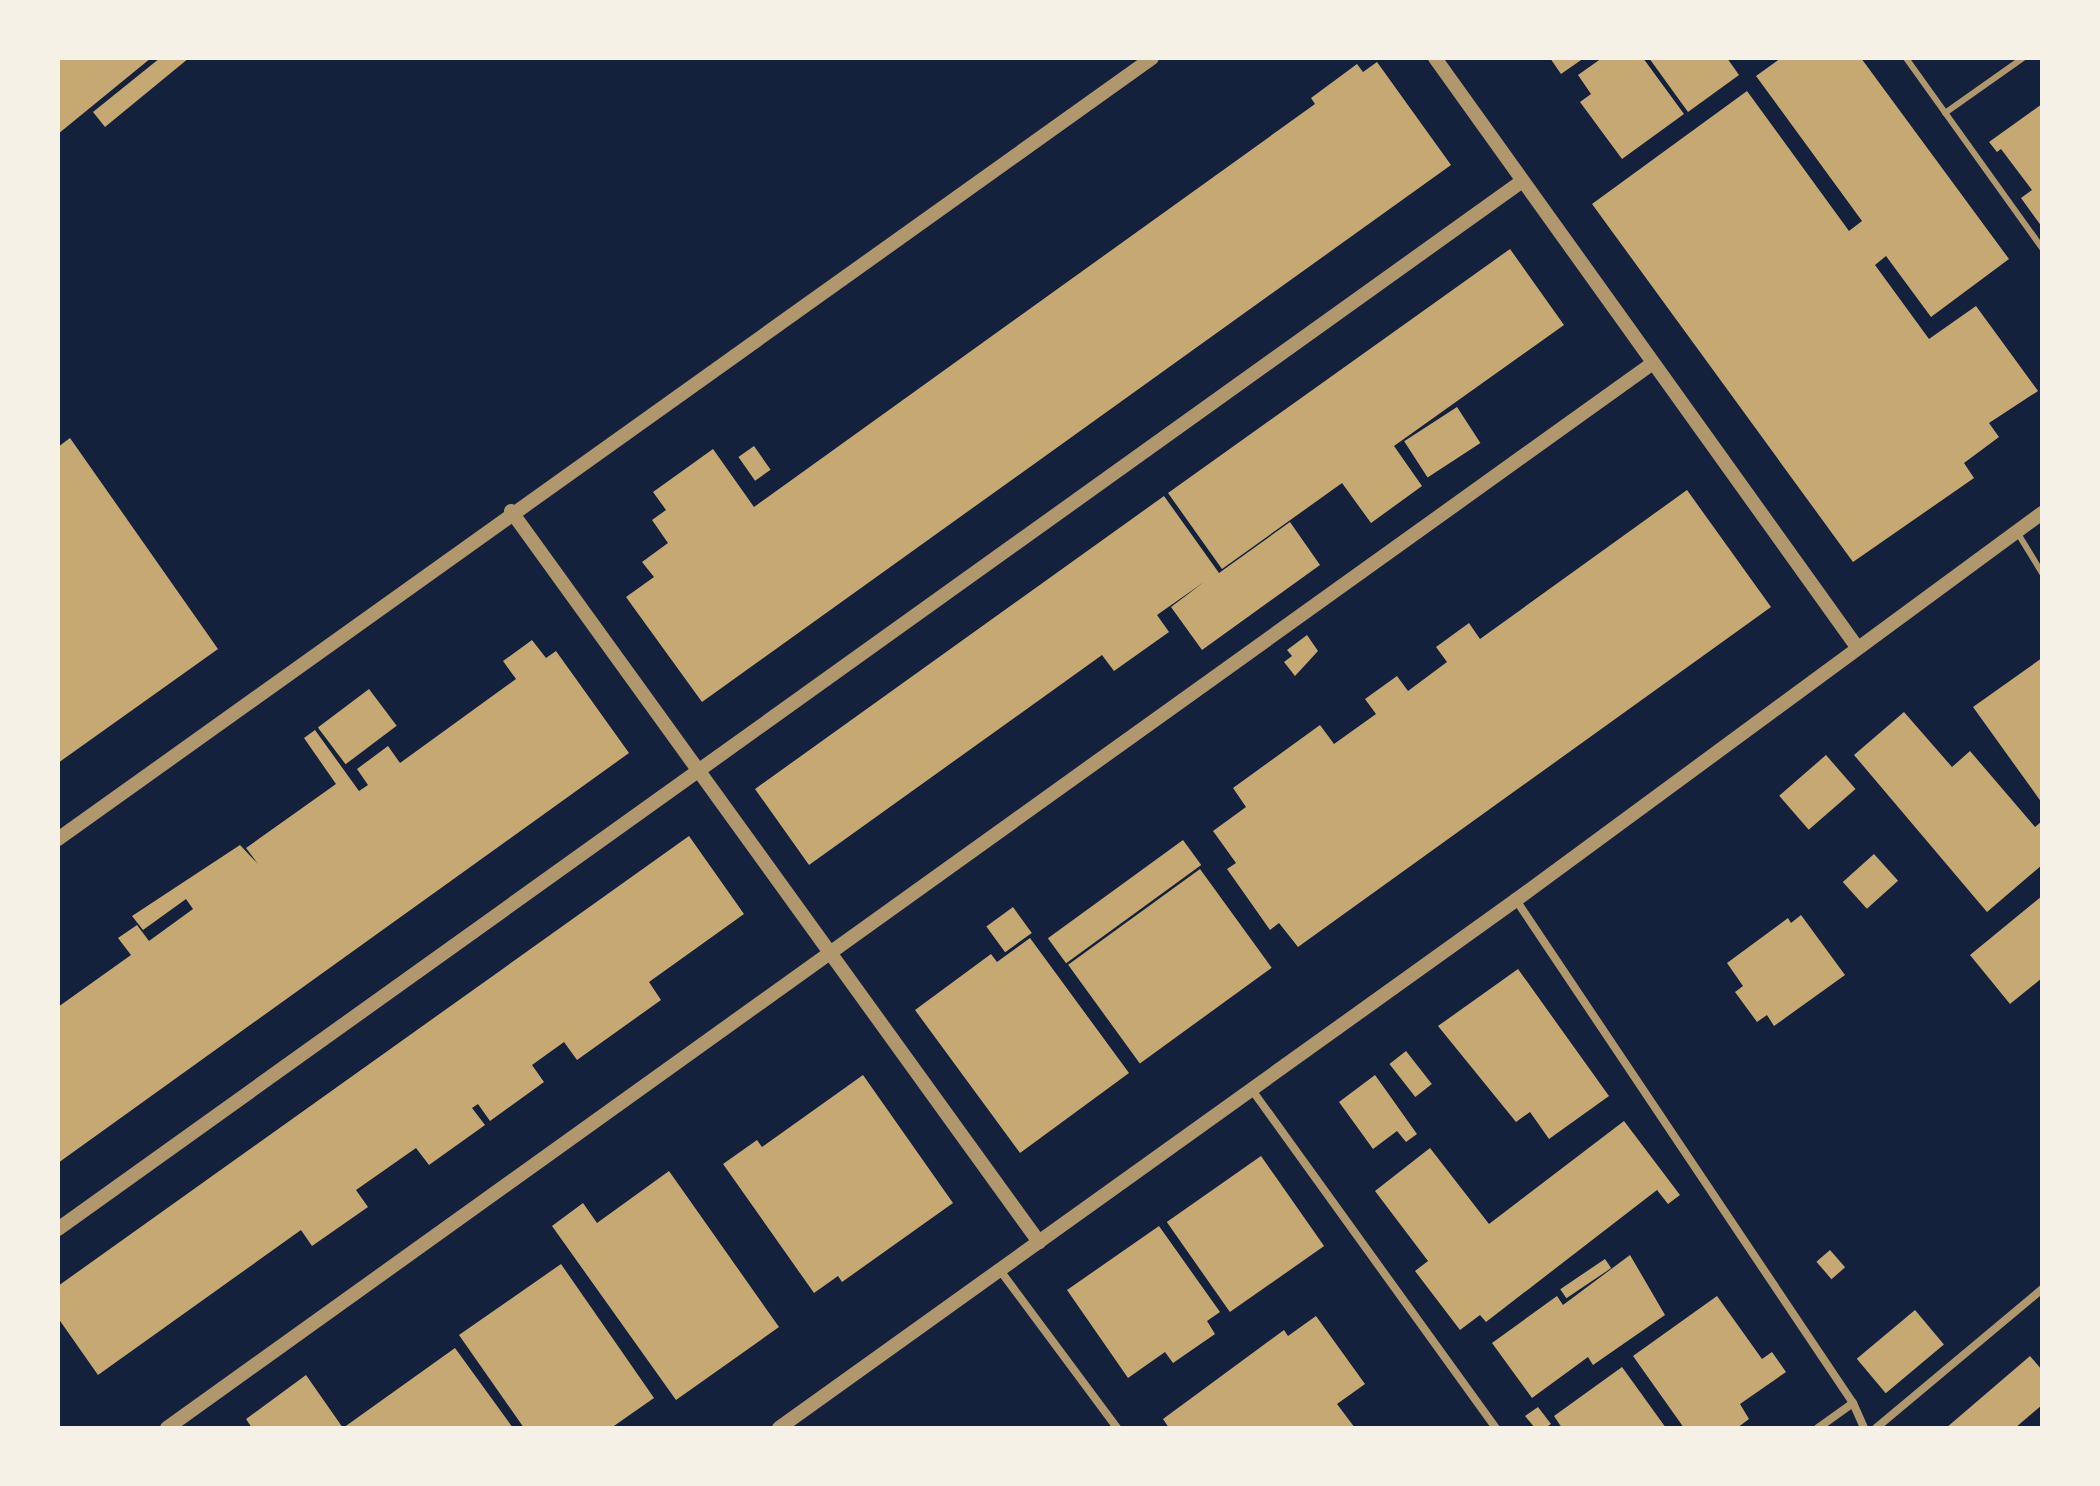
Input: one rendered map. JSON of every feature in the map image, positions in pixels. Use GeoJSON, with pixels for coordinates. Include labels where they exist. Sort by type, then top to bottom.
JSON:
{"type":"FeatureCollection","features":[{"type":"Feature","properties":{"kind":"street"},"geometry":{"type":"LineString","coordinates":[[58,839],[511,511],[1152,58]]}},
{"type":"Feature","properties":{"kind":"street"},"geometry":{"type":"LineString","coordinates":[[1435,58],[1857,647]]}},
{"type":"Feature","properties":{"kind":"street"},"geometry":{"type":"LineString","coordinates":[[58,1229],[1521,182]]}},
{"type":"Feature","properties":{"kind":"street"},"geometry":{"type":"LineString","coordinates":[[167,1428],[1653,363]]}},
{"type":"Feature","properties":{"kind":"street"},"geometry":{"type":"LineString","coordinates":[[511,511],[696,774],[1039,1242]]}},
{"type":"Feature","properties":{"kind":"street"},"geometry":{"type":"LineString","coordinates":[[779,1428],[1516,900],[2042,513]]}},
{"type":"Feature","properties":{"kind":"street"},"geometry":{"type":"LineString","coordinates":[[1516,900],[1853,1403],[1864,1428]]}},
{"type":"Feature","properties":{"kind":"street"},"geometry":{"type":"LineString","coordinates":[[1252,1090],[1496,1428]]}},
{"type":"Feature","properties":{"kind":"street"},"geometry":{"type":"LineString","coordinates":[[999,1269],[1117,1428]]}},
{"type":"Feature","properties":{"kind":"street"},"geometry":{"type":"LineString","coordinates":[[1876,1428],[2042,1289]]}},
{"type":"Feature","properties":{"kind":"street"},"geometry":{"type":"LineString","coordinates":[[1818,1428],[1853,1403]]}},
{"type":"Feature","properties":{"kind":"lane"},"geometry":{"type":"LineString","coordinates":[[1906,58],[2042,248]]}},
{"type":"Feature","properties":{"kind":"lane"},"geometry":{"type":"LineString","coordinates":[[1945,113],[2023,58]]}},
{"type":"Feature","properties":{"kind":"lane"},"geometry":{"type":"LineString","coordinates":[[2017,531],[2042,573]]}},
{"type":"Feature","properties":{"kind":"building"},"geometry":{"type":"Polygon","coordinates":[[[58,58],[151,58],[58,134],[58,58]]]}},
{"type":"Feature","properties":{"kind":"building"},"geometry":{"type":"Polygon","coordinates":[[[160,58],[189,58],[105,127],[93,112],[160,58]]]}},
{"type":"Feature","properties":{"kind":"building"},"geometry":{"type":"Polygon","coordinates":[[[1550,58],[1584,58],[1561,74],[1550,58]]]}},
{"type":"Feature","properties":{"kind":"building"},"geometry":{"type":"Polygon","coordinates":[[[1602,58],[1643,58],[1684,114],[1622,159],[1580,102],[1591,94],[1578,75],[1602,58]]]}},
{"type":"Feature","properties":{"kind":"building"},"geometry":{"type":"Polygon","coordinates":[[[1649,58],[1727,58],[1739,75],[1688,112],[1649,58]]]}},
{"type":"Feature","properties":{"kind":"building"},"geometry":{"type":"Polygon","coordinates":[[[1781,58],[1861,58],[2009,259],[1931,317],[1886,256],[1875,265],[1929,339],[1976,306],[2038,391],[1989,423],[1999,437],[1964,463],[1974,478],[1853,562],[1592,204],[1747,91],[1849,231],[1862,221],[1756,76],[1781,58]]]}},
{"type":"Feature","properties":{"kind":"building"},"geometry":{"type":"Polygon","coordinates":[[[1377,62],[1451,165],[702,702],[626,597],[654,577],[642,562],[668,543],[652,520],[666,510],[653,492],[713,449],[754,507],[1315,104],[1311,98],[1357,64],[1363,72],[1377,62]]]}},
{"type":"Feature","properties":{"kind":"building"},"geometry":{"type":"Polygon","coordinates":[[[2042,104],[2042,227],[2021,198],[2032,190],[2001,149],[1997,152],[1989,142],[2042,104]]]}},
{"type":"Feature","properties":{"kind":"building"},"geometry":{"type":"Polygon","coordinates":[[[1510,249],[1564,325],[1394,446],[1422,486],[1371,523],[1342,483],[1222,569],[1168,493],[1510,249]]]}},
{"type":"Feature","properties":{"kind":"building"},"geometry":{"type":"Polygon","coordinates":[[[1457,407],[1480,443],[1428,477],[1404,441],[1457,407]]]}},
{"type":"Feature","properties":{"kind":"building"},"geometry":{"type":"Polygon","coordinates":[[[70,438],[218,649],[58,763],[58,447],[70,438]]]}},
{"type":"Feature","properties":{"kind":"building"},"geometry":{"type":"Polygon","coordinates":[[[754,446],[771,470],[755,481],[738,457],[754,446]]]}},
{"type":"Feature","properties":{"kind":"building"},"geometry":{"type":"Polygon","coordinates":[[[1687,490],[1771,607],[1298,947],[1279,923],[1270,930],[1227,869],[1236,863],[1213,831],[1246,807],[1233,788],[1320,725],[1334,744],[1376,714],[1365,699],[1397,676],[1408,691],[1447,662],[1436,647],[1469,623],[1480,639],[1687,490]]]}},
{"type":"Feature","properties":{"kind":"building"},"geometry":{"type":"Polygon","coordinates":[[[1164,496],[1219,573],[1290,522],[1320,565],[1202,650],[1171,607],[1204,582],[1157,615],[1169,632],[1114,671],[1102,655],[809,865],[755,789],[1164,496]]]}},
{"type":"Feature","properties":{"kind":"building"},"geometry":{"type":"Polygon","coordinates":[[[1307,635],[1318,651],[1295,676],[1284,662],[1292,656],[1287,650],[1307,635]]]}},
{"type":"Feature","properties":{"kind":"building"},"geometry":{"type":"Polygon","coordinates":[[[532,640],[546,658],[556,651],[629,753],[58,1163],[58,1007],[131,955],[118,938],[137,925],[149,941],[193,909],[186,899],[143,930],[132,916],[240,845],[258,864],[246,848],[336,784],[304,738],[315,730],[359,791],[368,785],[357,769],[388,746],[400,763],[516,679],[503,661],[532,640]]]}},
{"type":"Feature","properties":{"kind":"building"},"geometry":{"type":"Polygon","coordinates":[[[2042,658],[2042,803],[1973,707],[2042,658]]]}},
{"type":"Feature","properties":{"kind":"building"},"geometry":{"type":"Polygon","coordinates":[[[369,689],[397,726],[346,764],[318,728],[369,689]]]}},
{"type":"Feature","properties":{"kind":"building"},"geometry":{"type":"Polygon","coordinates":[[[1904,712],[1952,767],[1970,751],[2035,827],[2042,821],[2042,865],[1987,912],[1854,755],[1904,712]]]}},
{"type":"Feature","properties":{"kind":"building"},"geometry":{"type":"Polygon","coordinates":[[[1826,755],[1856,789],[1809,830],[1779,796],[1826,755]]]}},
{"type":"Feature","properties":{"kind":"building"},"geometry":{"type":"Polygon","coordinates":[[[689,836],[744,914],[649,982],[661,1000],[577,1060],[564,1042],[532,1065],[544,1082],[490,1121],[478,1104],[472,1108],[485,1125],[429,1165],[416,1148],[356,1190],[368,1207],[312,1246],[301,1230],[98,1375],[58,1318],[58,1286],[689,836]]]}},
{"type":"Feature","properties":{"kind":"building"},"geometry":{"type":"Polygon","coordinates":[[[1183,840],[1201,865],[1066,963],[1048,938],[1183,840]]]}},
{"type":"Feature","properties":{"kind":"building"},"geometry":{"type":"Polygon","coordinates":[[[1874,854],[1898,881],[1867,909],[1843,882],[1874,854]]]}},
{"type":"Feature","properties":{"kind":"building"},"geometry":{"type":"Polygon","coordinates":[[[1200,869],[1272,968],[1140,1064],[1068,965],[1200,869]]]}},
{"type":"Feature","properties":{"kind":"building"},"geometry":{"type":"Polygon","coordinates":[[[2042,896],[2042,978],[2010,1004],[1970,955],[2042,896]]]}},
{"type":"Feature","properties":{"kind":"building"},"geometry":{"type":"Polygon","coordinates":[[[1013,907],[1032,933],[1005,952],[986,926],[1013,907]]]}},
{"type":"Feature","properties":{"kind":"building"},"geometry":{"type":"Polygon","coordinates":[[[1801,915],[1845,975],[1774,1026],[1767,1015],[1757,1022],[1735,992],[1743,986],[1727,963],[1788,918],[1791,923],[1801,915]]]}},
{"type":"Feature","properties":{"kind":"building"},"geometry":{"type":"Polygon","coordinates":[[[1030,938],[1129,1073],[1020,1153],[915,1010],[991,954],[997,962],[1030,938]]]}},
{"type":"Feature","properties":{"kind":"building"},"geometry":{"type":"Polygon","coordinates":[[[1518,969],[1609,1096],[1549,1139],[1530,1112],[1516,1122],[1438,1026],[1518,969]]]}},
{"type":"Feature","properties":{"kind":"building"},"geometry":{"type":"Polygon","coordinates":[[[1406,1051],[1432,1084],[1415,1097],[1389,1064],[1406,1051]]]}},
{"type":"Feature","properties":{"kind":"building"},"geometry":{"type":"Polygon","coordinates":[[[863,1075],[953,1203],[842,1282],[838,1276],[814,1293],[723,1164],[757,1140],[762,1147],[863,1075]]]}},
{"type":"Feature","properties":{"kind":"building"},"geometry":{"type":"Polygon","coordinates":[[[1375,1075],[1417,1134],[1406,1142],[1397,1131],[1373,1149],[1339,1102],[1375,1075]]]}},
{"type":"Feature","properties":{"kind":"building"},"geometry":{"type":"Polygon","coordinates":[[[1624,1121],[1680,1195],[1668,1204],[1657,1190],[1486,1322],[1480,1315],[1460,1330],[1415,1271],[1428,1261],[1375,1191],[1430,1148],[1489,1224],[1624,1121]]]}},
{"type":"Feature","properties":{"kind":"building"},"geometry":{"type":"Polygon","coordinates":[[[1261,1156],[1324,1246],[1230,1312],[1167,1222],[1261,1156]]]}},
{"type":"Feature","properties":{"kind":"building"},"geometry":{"type":"Polygon","coordinates":[[[669,1171],[779,1327],[676,1400],[552,1226],[583,1203],[597,1223],[669,1171]]]}},
{"type":"Feature","properties":{"kind":"building"},"geometry":{"type":"Polygon","coordinates":[[[1159,1226],[1220,1312],[1207,1321],[1215,1334],[1173,1363],[1165,1352],[1128,1378],[1067,1290],[1159,1226]]]}},
{"type":"Feature","properties":{"kind":"building"},"geometry":{"type":"Polygon","coordinates":[[[1830,1250],[1845,1267],[1832,1279],[1816,1262],[1830,1250]]]}},
{"type":"Feature","properties":{"kind":"building"},"geometry":{"type":"Polygon","coordinates":[[[1630,1255],[1665,1315],[1593,1365],[1588,1357],[1532,1398],[1492,1343],[1557,1296],[1563,1305],[1630,1255]]]}},
{"type":"Feature","properties":{"kind":"building"},"geometry":{"type":"Polygon","coordinates":[[[1605,1259],[1611,1268],[1566,1298],[1560,1289],[1605,1259]]]}},
{"type":"Feature","properties":{"kind":"building"},"geometry":{"type":"Polygon","coordinates":[[[561,1264],[654,1398],[611,1428],[524,1428],[459,1335],[561,1264]]]}},
{"type":"Feature","properties":{"kind":"building"},"geometry":{"type":"Polygon","coordinates":[[[1717,1296],[1762,1359],[1772,1352],[1786,1372],[1740,1404],[1749,1419],[1737,1428],[1684,1428],[1633,1356],[1717,1296]]]}},
{"type":"Feature","properties":{"kind":"building"},"geometry":{"type":"Polygon","coordinates":[[[1915,1310],[1944,1344],[1886,1393],[1857,1359],[1915,1310]]]}},
{"type":"Feature","properties":{"kind":"building"},"geometry":{"type":"Polygon","coordinates":[[[1316,1316],[1365,1384],[1337,1404],[1355,1428],[1169,1428],[1163,1419],[1284,1330],[1288,1336],[1316,1316]]]}},
{"type":"Feature","properties":{"kind":"building"},"geometry":{"type":"Polygon","coordinates":[[[455,1348],[513,1428],[343,1428],[455,1348]]]}},
{"type":"Feature","properties":{"kind":"building"},"geometry":{"type":"Polygon","coordinates":[[[2030,1356],[2042,1370],[2042,1405],[2015,1428],[1946,1428],[2030,1356]]]}},
{"type":"Feature","properties":{"kind":"building"},"geometry":{"type":"Polygon","coordinates":[[[1622,1367],[1666,1428],[1562,1428],[1554,1416],[1622,1367]]]}},
{"type":"Feature","properties":{"kind":"building"},"geometry":{"type":"Polygon","coordinates":[[[306,1375],[343,1428],[252,1428],[246,1419],[306,1375]]]}},
{"type":"Feature","properties":{"kind":"building"},"geometry":{"type":"Polygon","coordinates":[[[1538,1407],[1551,1424],[1545,1428],[1535,1428],[1525,1416],[1538,1407]]]}}]}
